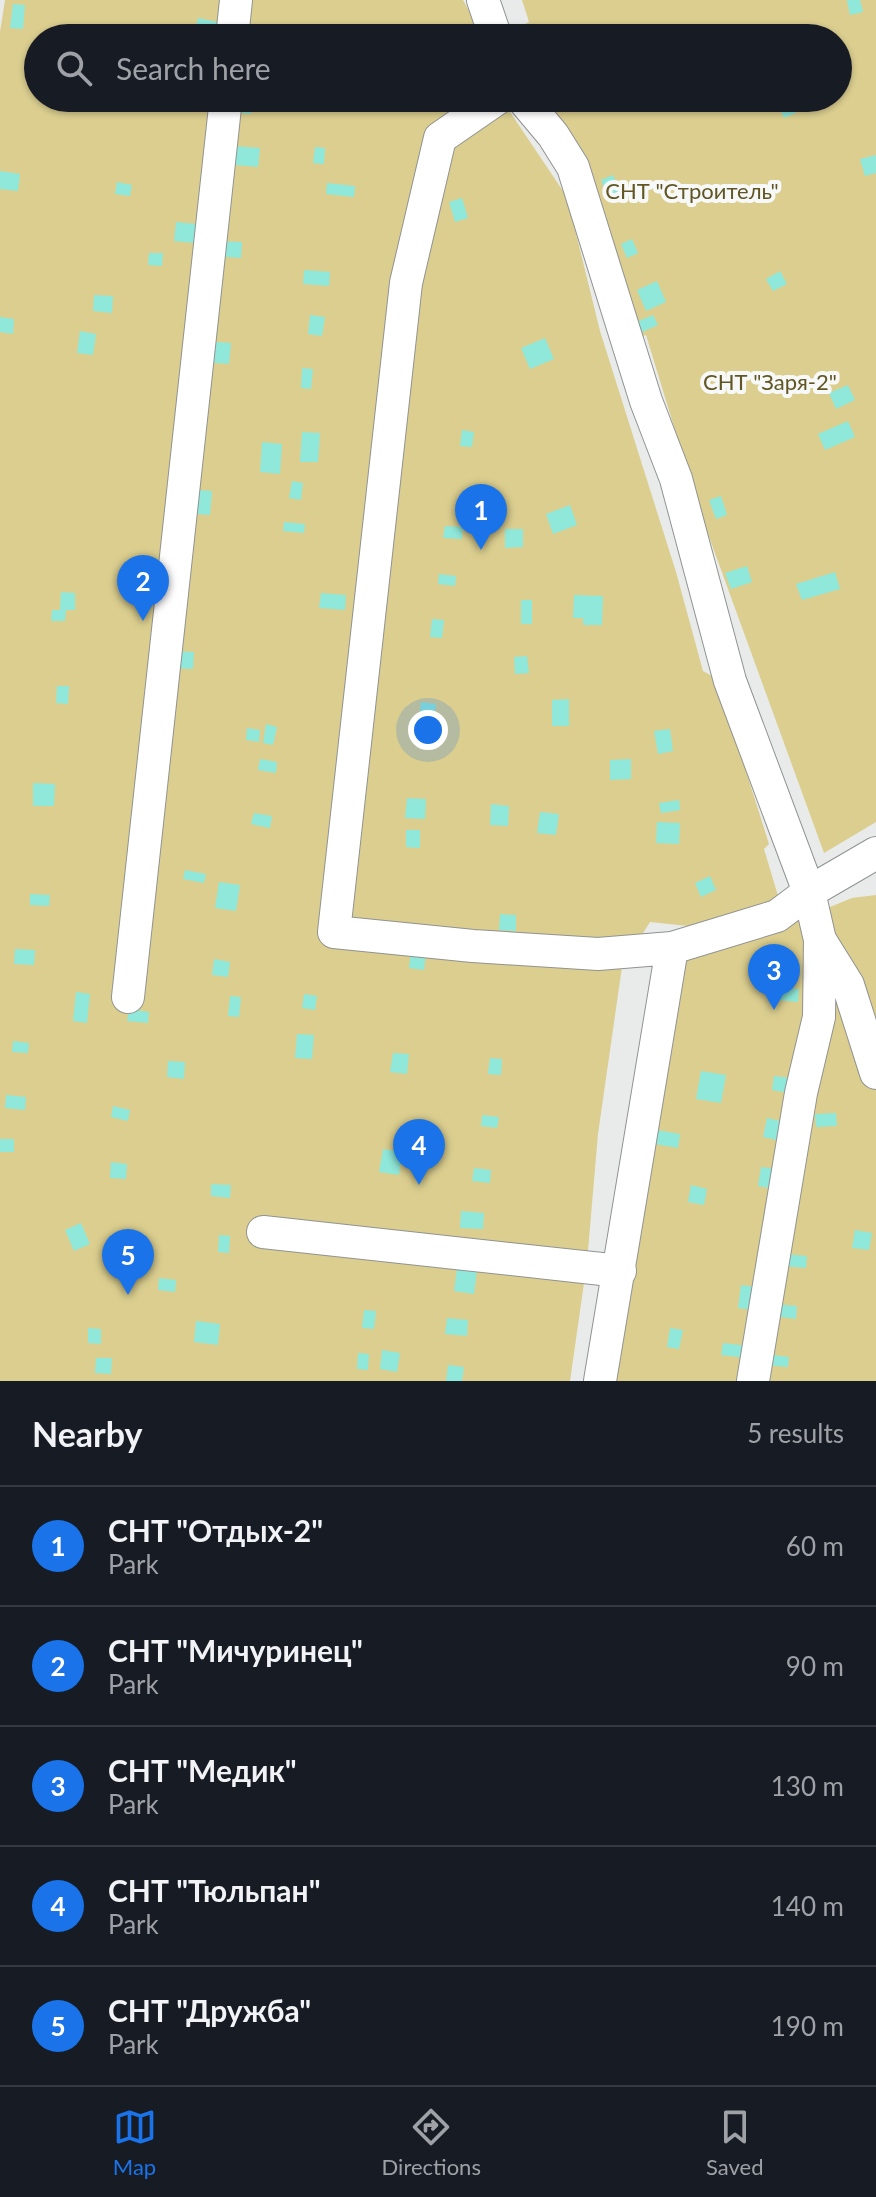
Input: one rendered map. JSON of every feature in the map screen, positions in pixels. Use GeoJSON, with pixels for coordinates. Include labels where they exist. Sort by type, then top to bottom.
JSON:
{"type":"FeatureCollection","features":[{"type":"Feature","properties":{"kind":"lane"},"geometry":{"type":"LineString","coordinates":[[233,24],[236,0]]}},
{"type":"Feature","properties":{"kind":"lane"},"geometry":{"type":"LineString","coordinates":[[483,0],[491,24]]}},
{"type":"Feature","properties":{"kind":"lane"},"geometry":{"type":"LineString","coordinates":[[128,997],[224,112]]}},
{"type":"Feature","properties":{"kind":"lane"},"geometry":{"type":"LineString","coordinates":[[478,112],[440,138],[406,283],[334,932],[459,945],[598,954],[672,948],[777,916],[809,892],[876,853]]}},
{"type":"Feature","properties":{"kind":"lane"},"geometry":{"type":"LineString","coordinates":[[534,112],[573,167],[646,401],[676,479],[730,681],[809,892],[820,940],[819,1017],[801,1093],[753,1381]]}},
{"type":"Feature","properties":{"kind":"lane"},"geometry":{"type":"LineString","coordinates":[[820,940],[848,985],[876,1073]]}},
{"type":"Feature","properties":{"kind":"lane"},"geometry":{"type":"LineString","coordinates":[[600,1381],[672,948]]}},
{"type":"Feature","properties":{"kind":"lane"},"geometry":{"type":"LineString","coordinates":[[263,1232],[620,1271]]}},
{"type":"Feature","properties":{"kind":"green space"},"geometry":{"type":"Polygon","coordinates":[[[5,0],[463,0],[476,24],[24,24],[24,112],[510,112],[567,197],[600,331],[676,572],[703,671],[717,679],[769,844],[764,849],[779,899],[781,927],[852,898],[876,895],[876,1381],[607,1381],[678,963],[693,954],[688,926],[650,922],[622,967],[598,1134],[587,1262],[570,1381],[0,1381],[0,32],[5,0]]]}},
{"type":"Feature","properties":{"kind":"green space","name":"СНТ \"Заря-2\""},"geometry":{"type":"Polygon","coordinates":[[[522,0],[876,0],[876,822],[824,853],[700,512],[646,335],[635,339],[547,112],[852,112],[852,24],[525,24],[529,22],[522,0]]]}},
{"type":"Feature","properties":{"kind":"building"},"geometry":{"type":"Polygon","coordinates":[[[847,0],[860,0],[863,12],[850,15],[847,0]]]}},
{"type":"Feature","properties":{"kind":"building"},"geometry":{"type":"Polygon","coordinates":[[[13,4],[25,5],[23,29],[10,28],[13,4]]]}},
{"type":"Feature","properties":{"kind":"building"},"geometry":{"type":"Polygon","coordinates":[[[198,18],[223,23],[223,24],[196,24],[198,18]]]}},
{"type":"Feature","properties":{"kind":"building"},"geometry":{"type":"Polygon","coordinates":[[[781,112],[796,112],[796,113],[784,118],[781,112]]]}},
{"type":"Feature","properties":{"kind":"building"},"geometry":{"type":"Polygon","coordinates":[[[223,145],[260,148],[258,167],[222,164],[223,145]]]}},
{"type":"Feature","properties":{"kind":"building"},"geometry":{"type":"Polygon","coordinates":[[[315,147],[325,148],[324,164],[313,163],[315,147]]]}},
{"type":"Feature","properties":{"kind":"building"},"geometry":{"type":"Polygon","coordinates":[[[876,155],[876,173],[865,176],[860,159],[876,155]]]}},
{"type":"Feature","properties":{"kind":"building"},"geometry":{"type":"Polygon","coordinates":[[[0,171],[20,174],[18,191],[0,189],[0,171]]]}},
{"type":"Feature","properties":{"kind":"building"},"geometry":{"type":"Polygon","coordinates":[[[613,175],[621,195],[609,200],[601,180],[613,175]]]}},
{"type":"Feature","properties":{"kind":"building"},"geometry":{"type":"Polygon","coordinates":[[[117,182],[132,185],[130,196],[115,194],[117,182]]]}},
{"type":"Feature","properties":{"kind":"building"},"geometry":{"type":"Polygon","coordinates":[[[327,183],[355,186],[354,197],[326,194],[327,183]]]}},
{"type":"Feature","properties":{"kind":"building"},"geometry":{"type":"Polygon","coordinates":[[[462,198],[468,218],[455,222],[449,202],[462,198]]]}},
{"type":"Feature","properties":{"kind":"building"},"geometry":{"type":"Polygon","coordinates":[[[176,222],[197,224],[195,243],[174,241],[176,222]]]}},
{"type":"Feature","properties":{"kind":"building"},"geometry":{"type":"Polygon","coordinates":[[[632,239],[638,253],[627,258],[621,244],[632,239]]]}},
{"type":"Feature","properties":{"kind":"building"},"geometry":{"type":"Polygon","coordinates":[[[214,241],[242,242],[241,258],[214,256],[214,241]]]}},
{"type":"Feature","properties":{"kind":"building"},"geometry":{"type":"Polygon","coordinates":[[[149,253],[163,253],[162,266],[148,265],[149,253]]]}},
{"type":"Feature","properties":{"kind":"building"},"geometry":{"type":"Polygon","coordinates":[[[304,270],[330,272],[329,286],[303,284],[304,270]]]}},
{"type":"Feature","properties":{"kind":"building"},"geometry":{"type":"Polygon","coordinates":[[[780,271],[787,284],[773,291],[766,279],[780,271]]]}},
{"type":"Feature","properties":{"kind":"building"},"geometry":{"type":"Polygon","coordinates":[[[657,281],[666,302],[646,311],[637,290],[657,281]]]}},
{"type":"Feature","properties":{"kind":"building"},"geometry":{"type":"Polygon","coordinates":[[[94,295],[113,296],[112,313],[93,311],[94,295]]]}},
{"type":"Feature","properties":{"kind":"building"},"geometry":{"type":"Polygon","coordinates":[[[310,315],[325,317],[322,336],[308,334],[310,315]]]}},
{"type":"Feature","properties":{"kind":"building"},"geometry":{"type":"Polygon","coordinates":[[[653,315],[658,325],[638,334],[634,323],[653,315]]]}},
{"type":"Feature","properties":{"kind":"building"},"geometry":{"type":"Polygon","coordinates":[[[0,317],[14,319],[13,334],[0,332],[0,317]]]}},
{"type":"Feature","properties":{"kind":"building"},"geometry":{"type":"Polygon","coordinates":[[[80,331],[96,334],[93,355],[77,353],[80,331]]]}},
{"type":"Feature","properties":{"kind":"building"},"geometry":{"type":"Polygon","coordinates":[[[545,338],[554,359],[530,369],[521,348],[545,338]]]}},
{"type":"Feature","properties":{"kind":"building"},"geometry":{"type":"Polygon","coordinates":[[[204,341],[231,343],[229,364],[202,362],[204,341]]]}},
{"type":"Feature","properties":{"kind":"building"},"geometry":{"type":"Polygon","coordinates":[[[302,368],[313,369],[311,389],[301,388],[302,368]]]}},
{"type":"Feature","properties":{"kind":"building"},"geometry":{"type":"Polygon","coordinates":[[[848,385],[855,400],[836,409],[829,393],[848,385]]]}},
{"type":"Feature","properties":{"kind":"building"},"geometry":{"type":"Polygon","coordinates":[[[848,421],[855,437],[825,450],[818,434],[848,421]]]}},
{"type":"Feature","properties":{"kind":"building"},"geometry":{"type":"Polygon","coordinates":[[[462,430],[474,432],[472,447],[460,446],[462,430]]]}},
{"type":"Feature","properties":{"kind":"building"},"geometry":{"type":"Polygon","coordinates":[[[302,432],[320,433],[318,462],[300,462],[302,432]]]}},
{"type":"Feature","properties":{"kind":"building"},"geometry":{"type":"Polygon","coordinates":[[[262,442],[282,444],[280,474],[260,472],[262,442]]]}},
{"type":"Feature","properties":{"kind":"building"},"geometry":{"type":"Polygon","coordinates":[[[292,481],[303,483],[301,500],[289,498],[292,481]]]}},
{"type":"Feature","properties":{"kind":"building"},"geometry":{"type":"Polygon","coordinates":[[[188,489],[212,491],[210,515],[185,513],[188,489]]]}},
{"type":"Feature","properties":{"kind":"building"},"geometry":{"type":"Polygon","coordinates":[[[721,496],[727,515],[716,519],[709,500],[721,496]]]}},
{"type":"Feature","properties":{"kind":"building"},"geometry":{"type":"Polygon","coordinates":[[[570,505],[577,525],[553,534],[546,514],[570,505]]]}},
{"type":"Feature","properties":{"kind":"building"},"geometry":{"type":"Polygon","coordinates":[[[284,522],[305,524],[304,533],[283,531],[284,522]]]}},
{"type":"Feature","properties":{"kind":"building"},"geometry":{"type":"Polygon","coordinates":[[[445,526],[463,527],[462,539],[443,538],[445,526]]]}},
{"type":"Feature","properties":{"kind":"building"},"geometry":{"type":"Polygon","coordinates":[[[505,529],[523,529],[523,547],[505,548],[505,529]]]}},
{"type":"Feature","properties":{"kind":"building"},"geometry":{"type":"Polygon","coordinates":[[[747,566],[752,582],[731,589],[725,573],[747,566]]]}},
{"type":"Feature","properties":{"kind":"building"},"geometry":{"type":"Polygon","coordinates":[[[835,572],[840,589],[802,600],[796,584],[835,572]]]}},
{"type":"Feature","properties":{"kind":"building"},"geometry":{"type":"Polygon","coordinates":[[[439,574],[456,576],[455,586],[438,584],[439,574]]]}},
{"type":"Feature","properties":{"kind":"building"},"geometry":{"type":"Polygon","coordinates":[[[61,592],[75,593],[75,610],[66,610],[65,621],[51,621],[52,610],[60,610],[61,592]]]}},
{"type":"Feature","properties":{"kind":"building"},"geometry":{"type":"Polygon","coordinates":[[[321,593],[346,595],[345,610],[319,608],[321,593]]]}},
{"type":"Feature","properties":{"kind":"building"},"geometry":{"type":"Polygon","coordinates":[[[574,595],[603,596],[602,625],[583,625],[583,618],[573,618],[574,595]]]}},
{"type":"Feature","properties":{"kind":"building"},"geometry":{"type":"Polygon","coordinates":[[[521,600],[532,600],[532,624],[521,624],[521,600]]]}},
{"type":"Feature","properties":{"kind":"building"},"geometry":{"type":"Polygon","coordinates":[[[432,619],[444,620],[442,638],[430,637],[432,619]]]}},
{"type":"Feature","properties":{"kind":"building"},"geometry":{"type":"Polygon","coordinates":[[[172,651],[194,652],[193,669],[172,668],[172,651]]]}},
{"type":"Feature","properties":{"kind":"building"},"geometry":{"type":"Polygon","coordinates":[[[527,656],[529,673],[515,674],[514,657],[527,656]]]}},
{"type":"Feature","properties":{"kind":"building"},"geometry":{"type":"Polygon","coordinates":[[[57,686],[69,686],[68,704],[56,703],[57,686]]]}},
{"type":"Feature","properties":{"kind":"building"},"geometry":{"type":"Polygon","coordinates":[[[569,699],[569,726],[552,726],[552,700],[569,699]]]}},
{"type":"Feature","properties":{"kind":"building"},"geometry":{"type":"Polygon","coordinates":[[[421,702],[436,704],[434,721],[419,720],[421,702]]]}},
{"type":"Feature","properties":{"kind":"building"},"geometry":{"type":"Polygon","coordinates":[[[266,724],[277,727],[273,745],[263,743],[266,724]]]}},
{"type":"Feature","properties":{"kind":"building"},"geometry":{"type":"Polygon","coordinates":[[[247,728],[260,730],[259,742],[246,740],[247,728]]]}},
{"type":"Feature","properties":{"kind":"building"},"geometry":{"type":"Polygon","coordinates":[[[670,729],[673,751],[658,754],[654,731],[670,729]]]}},
{"type":"Feature","properties":{"kind":"building"},"geometry":{"type":"Polygon","coordinates":[[[260,759],[277,762],[276,773],[258,770],[260,759]]]}},
{"type":"Feature","properties":{"kind":"building"},"geometry":{"type":"Polygon","coordinates":[[[631,759],[631,779],[610,780],[610,760],[631,759]]]}},
{"type":"Feature","properties":{"kind":"building"},"geometry":{"type":"Polygon","coordinates":[[[33,783],[55,784],[54,806],[33,806],[33,783]]]}},
{"type":"Feature","properties":{"kind":"building"},"geometry":{"type":"Polygon","coordinates":[[[407,798],[426,799],[425,819],[405,818],[407,798]]]}},
{"type":"Feature","properties":{"kind":"building"},"geometry":{"type":"Polygon","coordinates":[[[679,800],[680,810],[661,813],[659,803],[679,800]]]}},
{"type":"Feature","properties":{"kind":"building"},"geometry":{"type":"Polygon","coordinates":[[[491,804],[509,806],[508,826],[490,825],[491,804]]]}},
{"type":"Feature","properties":{"kind":"building"},"geometry":{"type":"Polygon","coordinates":[[[540,812],[559,814],[556,835],[537,833],[540,812]]]}},
{"type":"Feature","properties":{"kind":"building"},"geometry":{"type":"Polygon","coordinates":[[[254,813],[272,816],[270,828],[251,824],[254,813]]]}},
{"type":"Feature","properties":{"kind":"building"},"geometry":{"type":"Polygon","coordinates":[[[657,822],[680,823],[679,844],[656,843],[657,822]]]}},
{"type":"Feature","properties":{"kind":"building"},"geometry":{"type":"Polygon","coordinates":[[[406,830],[420,830],[420,848],[406,847],[406,830]]]}},
{"type":"Feature","properties":{"kind":"building"},"geometry":{"type":"Polygon","coordinates":[[[185,870],[206,874],[204,883],[183,879],[185,870]]]}},
{"type":"Feature","properties":{"kind":"building"},"geometry":{"type":"Polygon","coordinates":[[[710,876],[716,890],[701,897],[695,883],[710,876]]]}},
{"type":"Feature","properties":{"kind":"building"},"geometry":{"type":"Polygon","coordinates":[[[219,882],[240,885],[236,911],[215,908],[219,882]]]}},
{"type":"Feature","properties":{"kind":"building"},"geometry":{"type":"Polygon","coordinates":[[[30,894],[50,895],[49,906],[30,905],[30,894]]]}},
{"type":"Feature","properties":{"kind":"building"},"geometry":{"type":"Polygon","coordinates":[[[500,914],[516,915],[516,931],[499,930],[500,914]]]}},
{"type":"Feature","properties":{"kind":"building"},"geometry":{"type":"Polygon","coordinates":[[[15,949],[35,950],[34,965],[14,964],[15,949]]]}},
{"type":"Feature","properties":{"kind":"building"},"geometry":{"type":"Polygon","coordinates":[[[411,951],[426,953],[424,970],[409,968],[411,951]]]}},
{"type":"Feature","properties":{"kind":"building"},"geometry":{"type":"Polygon","coordinates":[[[214,959],[230,962],[228,977],[212,975],[214,959]]]}},
{"type":"Feature","properties":{"kind":"building"},"geometry":{"type":"Polygon","coordinates":[[[777,987],[799,989],[798,1002],[777,1000],[777,987]]]}},
{"type":"Feature","properties":{"kind":"building"},"geometry":{"type":"Polygon","coordinates":[[[76,992],[90,994],[87,1023],[73,1021],[76,992]]]}},
{"type":"Feature","properties":{"kind":"building"},"geometry":{"type":"Polygon","coordinates":[[[304,994],[317,996],[315,1010],[302,1008],[304,994]]]}},
{"type":"Feature","properties":{"kind":"building"},"geometry":{"type":"Polygon","coordinates":[[[230,996],[241,997],[239,1017],[228,1016],[230,996]]]}},
{"type":"Feature","properties":{"kind":"building"},"geometry":{"type":"Polygon","coordinates":[[[129,1009],[149,1012],[148,1023],[127,1021],[129,1009]]]}},
{"type":"Feature","properties":{"kind":"building"},"geometry":{"type":"Polygon","coordinates":[[[297,1034],[314,1035],[312,1059],[295,1058],[297,1034]]]}},
{"type":"Feature","properties":{"kind":"building"},"geometry":{"type":"Polygon","coordinates":[[[13,1041],[29,1043],[28,1053],[12,1052],[13,1041]]]}},
{"type":"Feature","properties":{"kind":"building"},"geometry":{"type":"Polygon","coordinates":[[[393,1053],[409,1054],[407,1074],[390,1072],[393,1053]]]}},
{"type":"Feature","properties":{"kind":"building"},"geometry":{"type":"Polygon","coordinates":[[[490,1058],[502,1059],[501,1075],[488,1074],[490,1058]]]}},
{"type":"Feature","properties":{"kind":"building"},"geometry":{"type":"Polygon","coordinates":[[[168,1061],[185,1062],[184,1079],[167,1077],[168,1061]]]}},
{"type":"Feature","properties":{"kind":"building"},"geometry":{"type":"Polygon","coordinates":[[[701,1071],[726,1075],[721,1103],[696,1099],[701,1071]]]}},
{"type":"Feature","properties":{"kind":"building"},"geometry":{"type":"Polygon","coordinates":[[[774,1076],[791,1078],[789,1093],[772,1090],[774,1076]]]}},
{"type":"Feature","properties":{"kind":"building"},"geometry":{"type":"Polygon","coordinates":[[[6,1095],[26,1097],[25,1110],[5,1108],[6,1095]]]}},
{"type":"Feature","properties":{"kind":"building"},"geometry":{"type":"Polygon","coordinates":[[[113,1106],[130,1110],[128,1121],[111,1117],[113,1106]]]}},
{"type":"Feature","properties":{"kind":"building"},"geometry":{"type":"Polygon","coordinates":[[[836,1113],[837,1126],[816,1127],[815,1114],[836,1113]]]}},
{"type":"Feature","properties":{"kind":"building"},"geometry":{"type":"Polygon","coordinates":[[[482,1115],[499,1117],[497,1128],[481,1126],[482,1115]]]}},
{"type":"Feature","properties":{"kind":"building"},"geometry":{"type":"Polygon","coordinates":[[[767,1118],[785,1122],[781,1141],[763,1137],[767,1118]]]}},
{"type":"Feature","properties":{"kind":"building"},"geometry":{"type":"Polygon","coordinates":[[[657,1130],[680,1134],[678,1148],[654,1144],[657,1130]]]}},
{"type":"Feature","properties":{"kind":"building"},"geometry":{"type":"Polygon","coordinates":[[[0,1139],[14,1139],[14,1152],[0,1152],[0,1139]]]}},
{"type":"Feature","properties":{"kind":"building"},"geometry":{"type":"Polygon","coordinates":[[[383,1149],[402,1152],[399,1175],[379,1172],[383,1149]]]}},
{"type":"Feature","properties":{"kind":"building"},"geometry":{"type":"Polygon","coordinates":[[[111,1162],[127,1164],[126,1179],[110,1178],[111,1162]]]}},
{"type":"Feature","properties":{"kind":"building"},"geometry":{"type":"Polygon","coordinates":[[[761,1167],[778,1169],[776,1189],[758,1186],[761,1167]]]}},
{"type":"Feature","properties":{"kind":"building"},"geometry":{"type":"Polygon","coordinates":[[[474,1168],[491,1170],[490,1183],[472,1181],[474,1168]]]}},
{"type":"Feature","properties":{"kind":"building"},"geometry":{"type":"Polygon","coordinates":[[[211,1184],[231,1185],[230,1198],[211,1196],[211,1184]]]}},
{"type":"Feature","properties":{"kind":"building"},"geometry":{"type":"Polygon","coordinates":[[[691,1185],[707,1189],[704,1205],[688,1202],[691,1185]]]}},
{"type":"Feature","properties":{"kind":"building"},"geometry":{"type":"Polygon","coordinates":[[[461,1211],[484,1213],[483,1229],[460,1228],[461,1211]]]}},
{"type":"Feature","properties":{"kind":"building"},"geometry":{"type":"Polygon","coordinates":[[[81,1223],[90,1244],[74,1251],[65,1230],[81,1223]]]}},
{"type":"Feature","properties":{"kind":"building"},"geometry":{"type":"Polygon","coordinates":[[[855,1230],[872,1233],[869,1250],[852,1248],[855,1230]]]}},
{"type":"Feature","properties":{"kind":"building"},"geometry":{"type":"Polygon","coordinates":[[[138,1235],[141,1249],[119,1254],[116,1239],[138,1235]]]}},
{"type":"Feature","properties":{"kind":"building"},"geometry":{"type":"Polygon","coordinates":[[[219,1235],[230,1236],[229,1253],[218,1252],[219,1235]]]}},
{"type":"Feature","properties":{"kind":"building"},"geometry":{"type":"Polygon","coordinates":[[[786,1254],[807,1256],[806,1268],[784,1266],[786,1254]]]}},
{"type":"Feature","properties":{"kind":"building"},"geometry":{"type":"Polygon","coordinates":[[[457,1268],[477,1271],[474,1294],[454,1291],[457,1268]]]}},
{"type":"Feature","properties":{"kind":"building"},"geometry":{"type":"Polygon","coordinates":[[[159,1278],[176,1280],[175,1292],[158,1290],[159,1278]]]}},
{"type":"Feature","properties":{"kind":"building"},"geometry":{"type":"Polygon","coordinates":[[[741,1285],[757,1287],[754,1310],[738,1308],[741,1285]]]}},
{"type":"Feature","properties":{"kind":"building"},"geometry":{"type":"Polygon","coordinates":[[[776,1304],[797,1306],[796,1319],[774,1316],[776,1304]]]}},
{"type":"Feature","properties":{"kind":"building"},"geometry":{"type":"Polygon","coordinates":[[[364,1310],[376,1311],[374,1329],[362,1328],[364,1310]]]}},
{"type":"Feature","properties":{"kind":"building"},"geometry":{"type":"Polygon","coordinates":[[[447,1318],[468,1320],[467,1336],[445,1334],[447,1318]]]}},
{"type":"Feature","properties":{"kind":"building"},"geometry":{"type":"Polygon","coordinates":[[[196,1321],[220,1324],[218,1345],[194,1342],[196,1321]]]}},
{"type":"Feature","properties":{"kind":"building"},"geometry":{"type":"Polygon","coordinates":[[[88,1328],[101,1329],[101,1344],[88,1343],[88,1328]]]}},
{"type":"Feature","properties":{"kind":"building"},"geometry":{"type":"Polygon","coordinates":[[[670,1328],[683,1330],[679,1349],[667,1347],[670,1328]]]}},
{"type":"Feature","properties":{"kind":"building"},"geometry":{"type":"Polygon","coordinates":[[[723,1343],[748,1346],[746,1358],[721,1355],[723,1343]]]}},
{"type":"Feature","properties":{"kind":"building"},"geometry":{"type":"Polygon","coordinates":[[[382,1350],[400,1353],[397,1372],[380,1369],[382,1350]]]}},
{"type":"Feature","properties":{"kind":"building"},"geometry":{"type":"Polygon","coordinates":[[[358,1353],[369,1354],[368,1370],[357,1369],[358,1353]]]}},
{"type":"Feature","properties":{"kind":"building"},"geometry":{"type":"Polygon","coordinates":[[[767,1354],[789,1357],[788,1367],[765,1365],[767,1354]]]}},
{"type":"Feature","properties":{"kind":"building"},"geometry":{"type":"Polygon","coordinates":[[[96,1358],[112,1358],[111,1374],[95,1373],[96,1358]]]}},
{"type":"Feature","properties":{"kind":"building"},"geometry":{"type":"Polygon","coordinates":[[[448,1365],[464,1367],[462,1381],[446,1381],[448,1365]]]}},
{"type":"Feature","properties":{"kind":"place","name":"СНТ \"Отдых-2\""},"geometry":{"type":"Point","coordinates":[481,550]}},
{"type":"Feature","properties":{"kind":"place","name":"СНТ \"Мичуринец\""},"geometry":{"type":"Point","coordinates":[143,621]}},
{"type":"Feature","properties":{"kind":"place","name":"СНТ \"Медик\""},"geometry":{"type":"Point","coordinates":[774,1010]}},
{"type":"Feature","properties":{"kind":"place","name":"СНТ \"Тюльпан\""},"geometry":{"type":"Point","coordinates":[419,1185]}},
{"type":"Feature","properties":{"kind":"place","name":"СНТ \"Дружба\""},"geometry":{"type":"Point","coordinates":[128,1295]}},
{"type":"Feature","properties":{"kind":"park label","name":"СНТ \"Строитель\""},"geometry":{"type":"Point","coordinates":[692,190]}}]}
